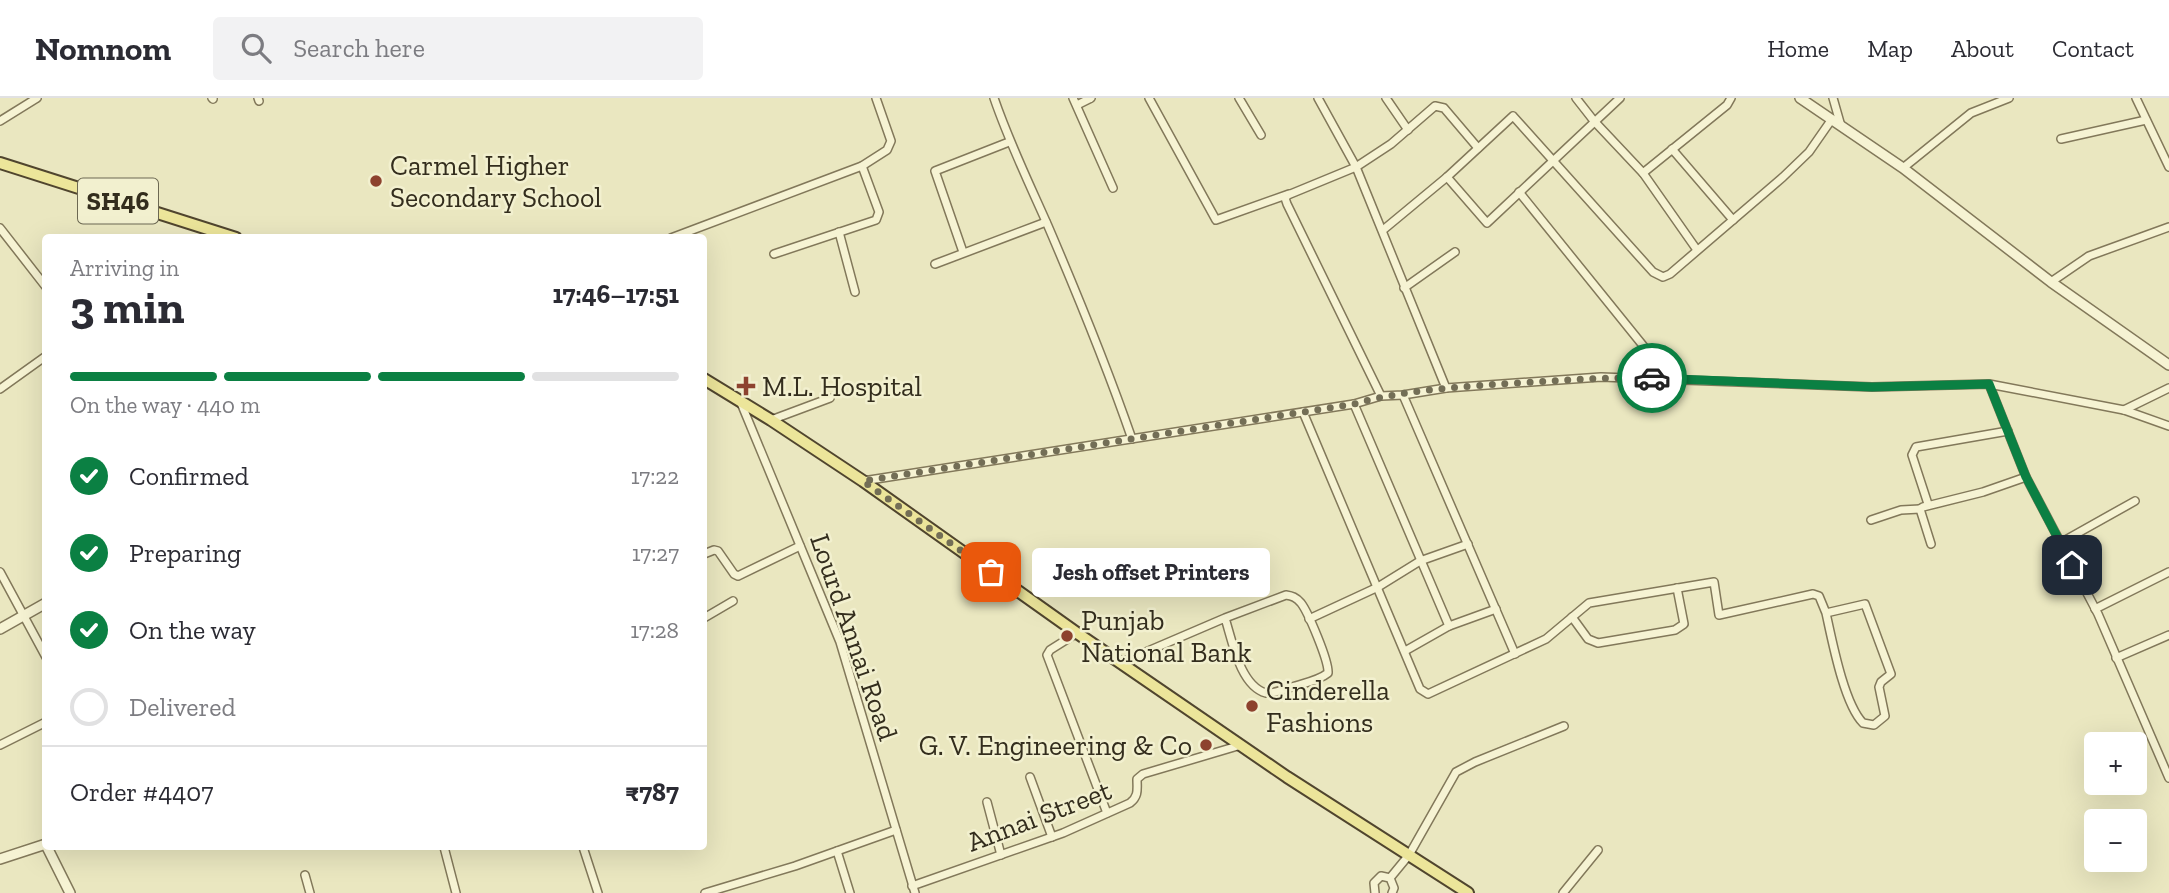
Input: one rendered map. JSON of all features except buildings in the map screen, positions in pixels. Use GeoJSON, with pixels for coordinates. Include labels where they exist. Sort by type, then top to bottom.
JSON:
{"type":"FeatureCollection","features":[{"type":"Feature","properties":{"kind":"main road","name":"SH46"},"geometry":{"type":"LineString","coordinates":[[0,163],[223,234]]}},
{"type":"Feature","properties":{"kind":"main road"},"geometry":{"type":"LineString","coordinates":[[707,381],[863,481],[1241,746],[1468,893]]}},
{"type":"Feature","properties":{"kind":"street"},"geometry":{"type":"LineString","coordinates":[[0,121],[37,98]]}},
{"type":"Feature","properties":{"kind":"street"},"geometry":{"type":"LineString","coordinates":[[682,234],[862,166],[884,152],[891,144],[890,136],[876,98]]}},
{"type":"Feature","properties":{"kind":"street"},"geometry":{"type":"LineString","coordinates":[[994,98],[1009,142],[1109,372],[1132,439]]}},
{"type":"Feature","properties":{"kind":"street"},"geometry":{"type":"LineString","coordinates":[[1091,98],[1075,101],[1113,188]]}},
{"type":"Feature","properties":{"kind":"street"},"geometry":{"type":"LineString","coordinates":[[1149,98],[1216,219],[1293,193],[1356,167],[1391,144],[1439,102],[1478,148]]}},
{"type":"Feature","properties":{"kind":"street"},"geometry":{"type":"LineString","coordinates":[[1239,98],[1261,135]]}},
{"type":"Feature","properties":{"kind":"street"},"geometry":{"type":"LineString","coordinates":[[1318,98],[1356,167],[1446,388]]}},
{"type":"Feature","properties":{"kind":"street"},"geometry":{"type":"LineString","coordinates":[[1386,98],[1408,130]]}},
{"type":"Feature","properties":{"kind":"street"},"geometry":{"type":"LineString","coordinates":[[1576,98],[1643,173],[1697,250]]}},
{"type":"Feature","properties":{"kind":"street"},"geometry":{"type":"LineString","coordinates":[[1447,177],[1487,222],[1620,98]]}},
{"type":"Feature","properties":{"kind":"street"},"geometry":{"type":"LineString","coordinates":[[1643,173],[1727,105],[1731,98]]}},
{"type":"Feature","properties":{"kind":"street"},"geometry":{"type":"LineString","coordinates":[[1800,98],[1903,168],[2051,282],[2169,365]]}},
{"type":"Feature","properties":{"kind":"street"},"geometry":{"type":"LineString","coordinates":[[1833,98],[1842,127]]}},
{"type":"Feature","properties":{"kind":"street"},"geometry":{"type":"LineString","coordinates":[[1903,168],[1986,101],[2009,98]]}},
{"type":"Feature","properties":{"kind":"street"},"geometry":{"type":"LineString","coordinates":[[2136,98],[2169,167]]}},
{"type":"Feature","properties":{"kind":"street"},"geometry":{"type":"LineString","coordinates":[[1383,230],[1447,177],[1513,116],[1657,275],[1665,277],[1809,152],[1832,119]]}},
{"type":"Feature","properties":{"kind":"street"},"geometry":{"type":"LineString","coordinates":[[2061,139],[2146,120]]}},
{"type":"Feature","properties":{"kind":"street"},"geometry":{"type":"LineString","coordinates":[[963,252],[935,171],[1009,142]]}},
{"type":"Feature","properties":{"kind":"street"},"geometry":{"type":"LineString","coordinates":[[1672,149],[1733,220]]}},
{"type":"Feature","properties":{"kind":"street"},"geometry":{"type":"LineString","coordinates":[[774,254],[874,222],[879,215],[862,166]]}},
{"type":"Feature","properties":{"kind":"street"},"geometry":{"type":"LineString","coordinates":[[1519,192],[1645,348],[1665,379]]}},
{"type":"Feature","properties":{"kind":"street"},"geometry":{"type":"LineString","coordinates":[[1293,193],[1286,197],[1287,204],[1381,396]]}},
{"type":"Feature","properties":{"kind":"street"},"geometry":{"type":"LineString","coordinates":[[935,264],[1046,222]]}},
{"type":"Feature","properties":{"kind":"street"},"geometry":{"type":"LineString","coordinates":[[2051,282],[2089,256],[2169,227]]}},
{"type":"Feature","properties":{"kind":"street"},"geometry":{"type":"LineString","coordinates":[[0,228],[42,282]]}},
{"type":"Feature","properties":{"kind":"street"},"geometry":{"type":"LineString","coordinates":[[839,232],[855,292]]}},
{"type":"Feature","properties":{"kind":"street"},"geometry":{"type":"LineString","coordinates":[[1404,288],[1455,252]]}},
{"type":"Feature","properties":{"kind":"street"},"geometry":{"type":"LineString","coordinates":[[0,389],[42,359]]}},
{"type":"Feature","properties":{"kind":"street"},"geometry":{"type":"LineString","coordinates":[[863,481],[1354,404],[1381,396],[1446,388],[1601,377],[1872,387],[1989,384],[2124,410],[2169,426]]}},
{"type":"Feature","properties":{"kind":"street"},"geometry":{"type":"LineString","coordinates":[[1989,384],[2026,477],[2095,609],[2169,778]]}},
{"type":"Feature","properties":{"kind":"street"},"geometry":{"type":"LineString","coordinates":[[2124,410],[2169,388]]}},
{"type":"Feature","properties":{"kind":"street"},"geometry":{"type":"LineString","coordinates":[[1403,395],[1515,653]]}},
{"type":"Feature","properties":{"kind":"street"},"geometry":{"type":"LineString","coordinates":[[771,420],[830,398]]}},
{"type":"Feature","properties":{"kind":"street","name":"Lourd Annai Road"},"geometry":{"type":"LineString","coordinates":[[740,401],[840,642],[914,889]]}},
{"type":"Feature","properties":{"kind":"street"},"geometry":{"type":"LineString","coordinates":[[1354,404],[1449,626]]}},
{"type":"Feature","properties":{"kind":"street"},"geometry":{"type":"LineString","coordinates":[[1303,412],[1420,688],[1428,694],[1546,639],[1589,603],[1714,582],[1719,615],[1813,594],[1819,596],[1826,613],[1837,664],[1854,710],[1863,723],[1874,724],[1885,716],[1879,687],[1891,674],[1865,604],[1826,613]]}},
{"type":"Feature","properties":{"kind":"street"},"geometry":{"type":"LineString","coordinates":[[1931,544],[1912,456],[1916,447],[2008,431]]}},
{"type":"Feature","properties":{"kind":"street"},"geometry":{"type":"LineString","coordinates":[[1871,520],[1901,510],[1983,492],[2026,477]]}},
{"type":"Feature","properties":{"kind":"street"},"geometry":{"type":"LineString","coordinates":[[2060,543],[2135,501]]}},
{"type":"Feature","properties":{"kind":"street"},"geometry":{"type":"LineString","coordinates":[[1309,619],[1378,587],[1420,561],[1468,544]]}},
{"type":"Feature","properties":{"kind":"street"},"geometry":{"type":"LineString","coordinates":[[707,553],[718,551],[738,576],[800,546]]}},
{"type":"Feature","properties":{"kind":"street"},"geometry":{"type":"LineString","coordinates":[[0,572],[42,650]]}},
{"type":"Feature","properties":{"kind":"street"},"geometry":{"type":"LineString","coordinates":[[2095,609],[2169,572]]}},
{"type":"Feature","properties":{"kind":"street"},"geometry":{"type":"LineString","coordinates":[[1572,617],[1588,639],[1598,643],[1675,630],[1684,624],[1676,588]]}},
{"type":"Feature","properties":{"kind":"street"},"geometry":{"type":"LineString","coordinates":[[1120,663],[1225,618],[1286,596],[1294,596],[1302,604],[1309,619],[1327,660],[1328,673],[1267,693],[1249,681],[1242,670],[1225,618]]}},
{"type":"Feature","properties":{"kind":"street"},"geometry":{"type":"LineString","coordinates":[[707,616],[733,601]]}},
{"type":"Feature","properties":{"kind":"street"},"geometry":{"type":"LineString","coordinates":[[0,629],[42,605]]}},
{"type":"Feature","properties":{"kind":"street"},"geometry":{"type":"LineString","coordinates":[[1405,651],[1449,626],[1496,608]]}},
{"type":"Feature","properties":{"kind":"street"},"geometry":{"type":"LineString","coordinates":[[1077,633],[1049,650],[1047,655],[1107,813]]}},
{"type":"Feature","properties":{"kind":"street"},"geometry":{"type":"LineString","coordinates":[[2116,658],[2169,635]]}},
{"type":"Feature","properties":{"kind":"street"},"geometry":{"type":"LineString","coordinates":[[0,745],[42,724]]}},
{"type":"Feature","properties":{"kind":"street"},"geometry":{"type":"LineString","coordinates":[[1390,878],[1409,855],[1456,772],[1564,726]]}},
{"type":"Feature","properties":{"kind":"street","name":"Annai Street"},"geometry":{"type":"LineString","coordinates":[[914,889],[1052,837],[1135,799],[1138,794],[1137,779],[1143,774],[1241,746]]}},
{"type":"Feature","properties":{"kind":"street"},"geometry":{"type":"LineString","coordinates":[[1030,777],[1052,837]]}},
{"type":"Feature","properties":{"kind":"street"},"geometry":{"type":"LineString","coordinates":[[987,803],[1001,855]]}},
{"type":"Feature","properties":{"kind":"street"},"geometry":{"type":"LineString","coordinates":[[705,893],[725,890],[896,830]]}},
{"type":"Feature","properties":{"kind":"street"},"geometry":{"type":"LineString","coordinates":[[0,859],[42,845]]}},
{"type":"Feature","properties":{"kind":"street"},"geometry":{"type":"LineString","coordinates":[[49,850],[70,893]]}},
{"type":"Feature","properties":{"kind":"street"},"geometry":{"type":"LineString","coordinates":[[445,850],[456,893]]}},
{"type":"Feature","properties":{"kind":"street"},"geometry":{"type":"LineString","coordinates":[[584,850],[598,893]]}},
{"type":"Feature","properties":{"kind":"street"},"geometry":{"type":"LineString","coordinates":[[1563,893],[1598,850]]}},
{"type":"Feature","properties":{"kind":"street"},"geometry":{"type":"LineString","coordinates":[[837,851],[850,893]]}},
{"type":"Feature","properties":{"kind":"street"},"geometry":{"type":"LineString","coordinates":[[305,875],[310,893]]}},
{"type":"Feature","properties":{"kind":"street"},"geometry":{"type":"LineString","coordinates":[[1375,893],[1376,879],[1381,876],[1390,878]]}},
{"type":"Feature","properties":{"kind":"street"},"geometry":{"type":"LineString","coordinates":[[1390,878],[1394,888],[1392,893]]}},
{"type":"Feature","properties":{"kind":"way so far"},"geometry":{"type":"LineString","coordinates":[[991,572],[863,481],[1354,404],[1381,396],[1446,388],[1601,377],[1652,378]]}},
{"type":"Feature","properties":{"kind":"place","name":"Carmel Higher Secondary School"},"geometry":{"type":"Point","coordinates":[376,181]}},
{"type":"Feature","properties":{"kind":"place","name":"M.L. Hospital"},"geometry":{"type":"Point","coordinates":[746,386]}},
{"type":"Feature","properties":{"kind":"place","name":"Jesh offset Printers"},"geometry":{"type":"Point","coordinates":[991,572]}},
{"type":"Feature","properties":{"kind":"place","name":"Punjab National Bank"},"geometry":{"type":"Point","coordinates":[1067,636]}},
{"type":"Feature","properties":{"kind":"place","name":"Cinderella Fashions"},"geometry":{"type":"Point","coordinates":[1252,706]}},
{"type":"Feature","properties":{"kind":"place","name":"G. V. Engineering & Co"},"geometry":{"type":"Point","coordinates":[1206,745]}},
{"type":"Feature","properties":{"kind":"route"},"geometry":{"type":"LineString","coordinates":[[1652,378],[1872,387],[1989,384],[2026,477],[2072,565]]}}]}
